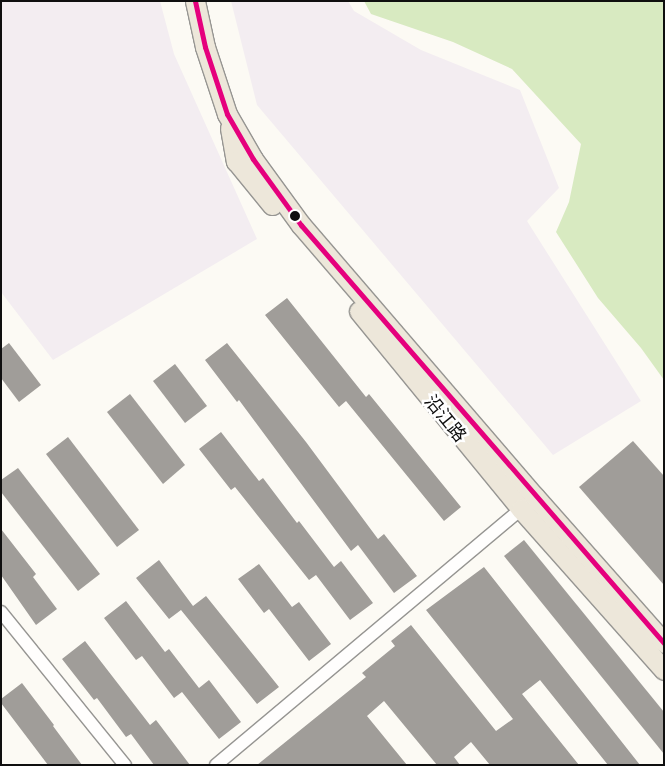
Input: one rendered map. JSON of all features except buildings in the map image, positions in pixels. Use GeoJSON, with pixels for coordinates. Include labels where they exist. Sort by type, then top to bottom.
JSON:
{"type":"FeatureCollection","features":[{"type":"Feature","properties":{"kind":"main road","name":"沿江路"},"geometry":{"type":"LineString","coordinates":[[195,1],[204,47],[244,160],[301,225],[664,670]]}},
{"type":"Feature","properties":{"kind":"main road","name":"沿江路"},"geometry":{"type":"LineString","coordinates":[[528,503],[664,643]]}},
{"type":"Feature","properties":{"kind":"street"},"geometry":{"type":"LineString","coordinates":[[216,765],[528,503]]}},
{"type":"Feature","properties":{"kind":"street"},"geometry":{"type":"LineString","coordinates":[[1,612],[125,765]]}},
{"type":"Feature","properties":{"kind":"shaded area"},"geometry":{"type":"Polygon","coordinates":[[[1,1],[160,1],[174,54],[257,239],[53,360],[1,292],[1,1]]]}},
{"type":"Feature","properties":{"kind":"shaded area"},"geometry":{"type":"Polygon","coordinates":[[[231,1],[348,1],[354,11],[421,50],[520,90],[559,188],[527,221],[641,401],[553,455],[257,105],[231,1]]]}},
{"type":"Feature","properties":{"kind":"green space"},"geometry":{"type":"Polygon","coordinates":[[[364,1],[664,1],[664,380],[641,348],[598,298],[556,232],[569,202],[581,144],[512,69],[453,42],[371,14],[364,1]]]}},
{"type":"Feature","properties":{"kind":"transit line"},"geometry":{"type":"LineString","coordinates":[[195,1],[205,47],[227,114],[253,159],[301,225],[664,643]]}}]}
